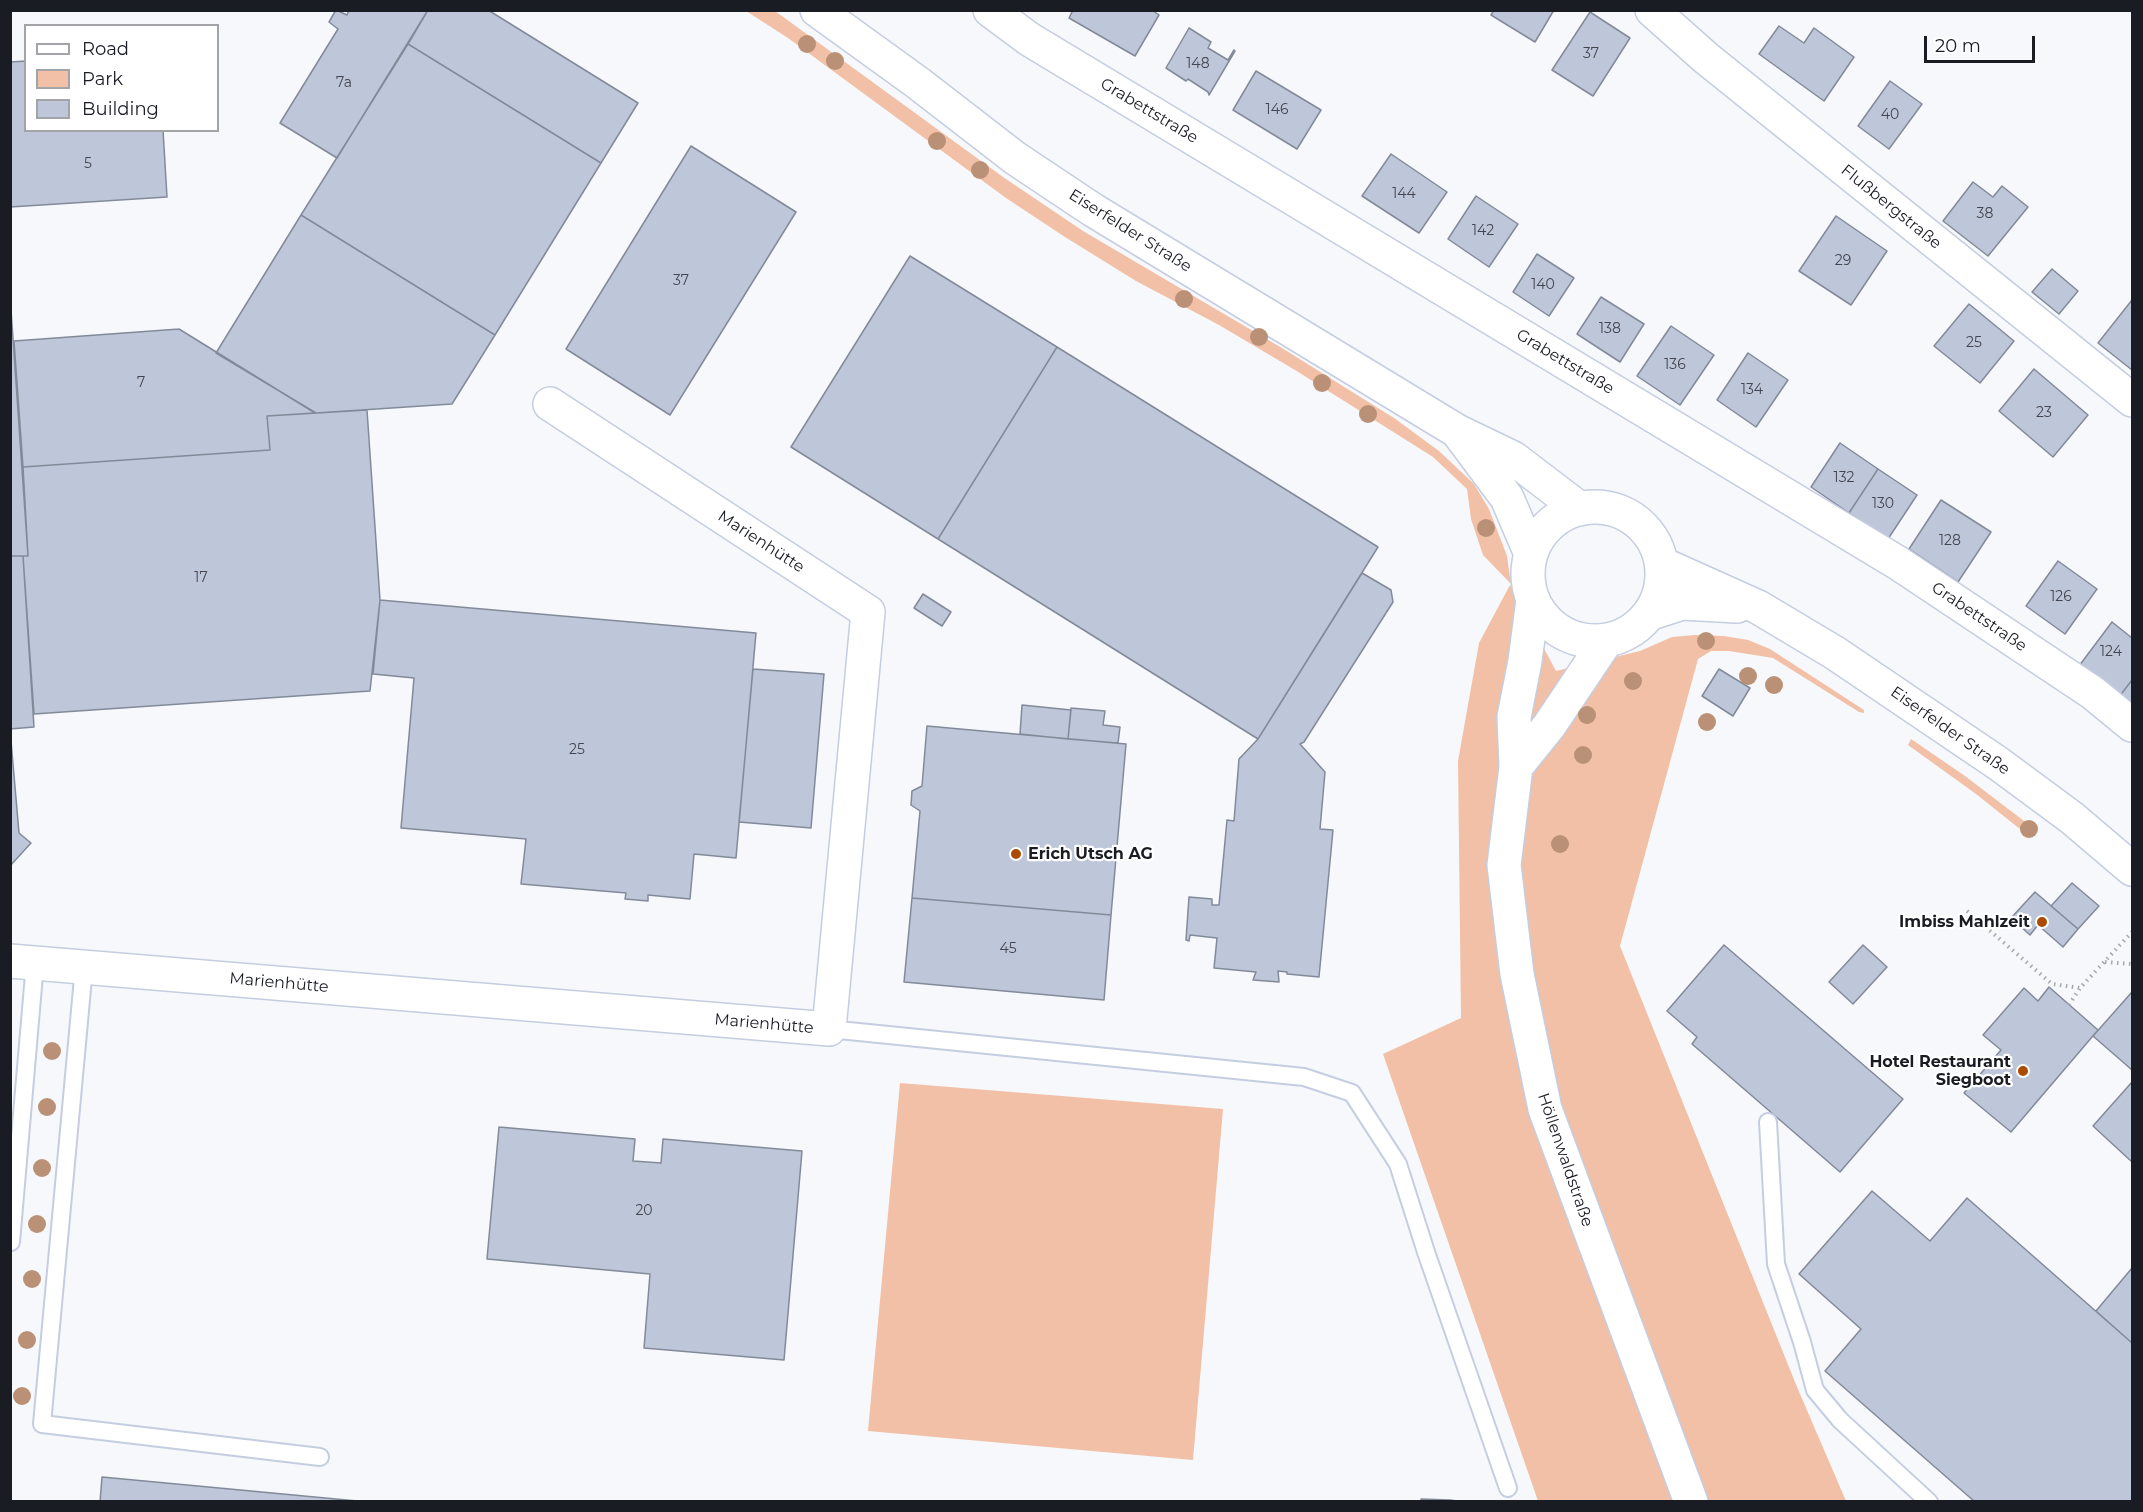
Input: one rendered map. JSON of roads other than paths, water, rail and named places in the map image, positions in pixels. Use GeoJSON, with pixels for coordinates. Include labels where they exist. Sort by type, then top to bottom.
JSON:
{"type":"FeatureCollection","features":[{"type":"Feature","properties":{"kind":"street","name":"Eiserfelder Straße"},"geometry":{"type":"LineString","coordinates":[[817,10],[918,83],[1015,158],[1084,203],[1457,431],[1513,458],[1580,508]]}},
{"type":"Feature","properties":{"kind":"street","name":"Grabettstraße"},"geometry":{"type":"LineString","coordinates":[[990,10],[1029,39],[1898,563],[2093,693],[2133,725]]}},
{"type":"Feature","properties":{"kind":"street","name":"Flußbergstraße"},"geometry":{"type":"LineString","coordinates":[[1652,10],[1706,58],[2133,400]]}},
{"type":"Feature","properties":{"kind":"street","name":"Marienhütte"},"geometry":{"type":"LineString","coordinates":[[23,962],[829,1029],[868,612],[550,404]]}},
{"type":"Feature","properties":{"kind":"street","name":"Eiserfelder Straße"},"geometry":{"type":"LineString","coordinates":[[1457,431],[1507,498],[1531,554]]}},
{"type":"Feature","properties":{"kind":"street"},"geometry":{"type":"LineString","coordinates":[[1602,507],[1623,513],[1641,525],[1654,543],[1662,564],[1662,581],[1651,613],[1623,636],[1606,641],[1583,641],[1562,633],[1545,619],[1533,600],[1528,585],[1531,554],[1541,533],[1558,517],[1580,508],[1602,507]]}},
{"type":"Feature","properties":{"kind":"street","name":"Eiserfelder Straße"},"geometry":{"type":"LineString","coordinates":[[1662,564],[1758,608],[1835,653],[1918,707],[2072,818],[2133,869]]}},
{"type":"Feature","properties":{"kind":"street","name":"Höllenwaldstraße"},"geometry":{"type":"LineString","coordinates":[[1533,600],[1525,661],[1514,717],[1516,767],[1504,865],[1516,974],[1545,1109],[1691,1502]]}},
{"type":"Feature","properties":{"kind":"street","name":"Eiserfelder Straße"},"geometry":{"type":"LineString","coordinates":[[1651,613],[1682,603],[1758,608]]}},
{"type":"Feature","properties":{"kind":"street"},"geometry":{"type":"LineString","coordinates":[[1516,767],[1549,726],[1606,641]]}},
{"type":"Feature","properties":{"kind":"lane"},"geometry":{"type":"LineString","coordinates":[[11,1242],[23,962]]}},
{"type":"Feature","properties":{"kind":"lane"},"geometry":{"type":"LineString","coordinates":[[84,967],[42,1424],[320,1457]]}},
{"type":"Feature","properties":{"kind":"lane"},"geometry":{"type":"LineString","coordinates":[[829,1029],[1304,1077],[1352,1093],[1398,1164],[1508,1488]]}},
{"type":"Feature","properties":{"kind":"lane"},"geometry":{"type":"LineString","coordinates":[[1768,1122],[1776,1264],[1815,1390],[1840,1420],[1929,1502]]}},
{"type":"Feature","properties":{"kind":"place","name":"Erich Utsch AG"},"geometry":{"type":"Point","coordinates":[1016,854]}},
{"type":"Feature","properties":{"kind":"place","name":"Imbiss Mahlzeit"},"geometry":{"type":"Point","coordinates":[2042,922]}},
{"type":"Feature","properties":{"kind":"place","name":"Hotel Restaurant Siegboot"},"geometry":{"type":"Point","coordinates":[2023,1071]}}]}
